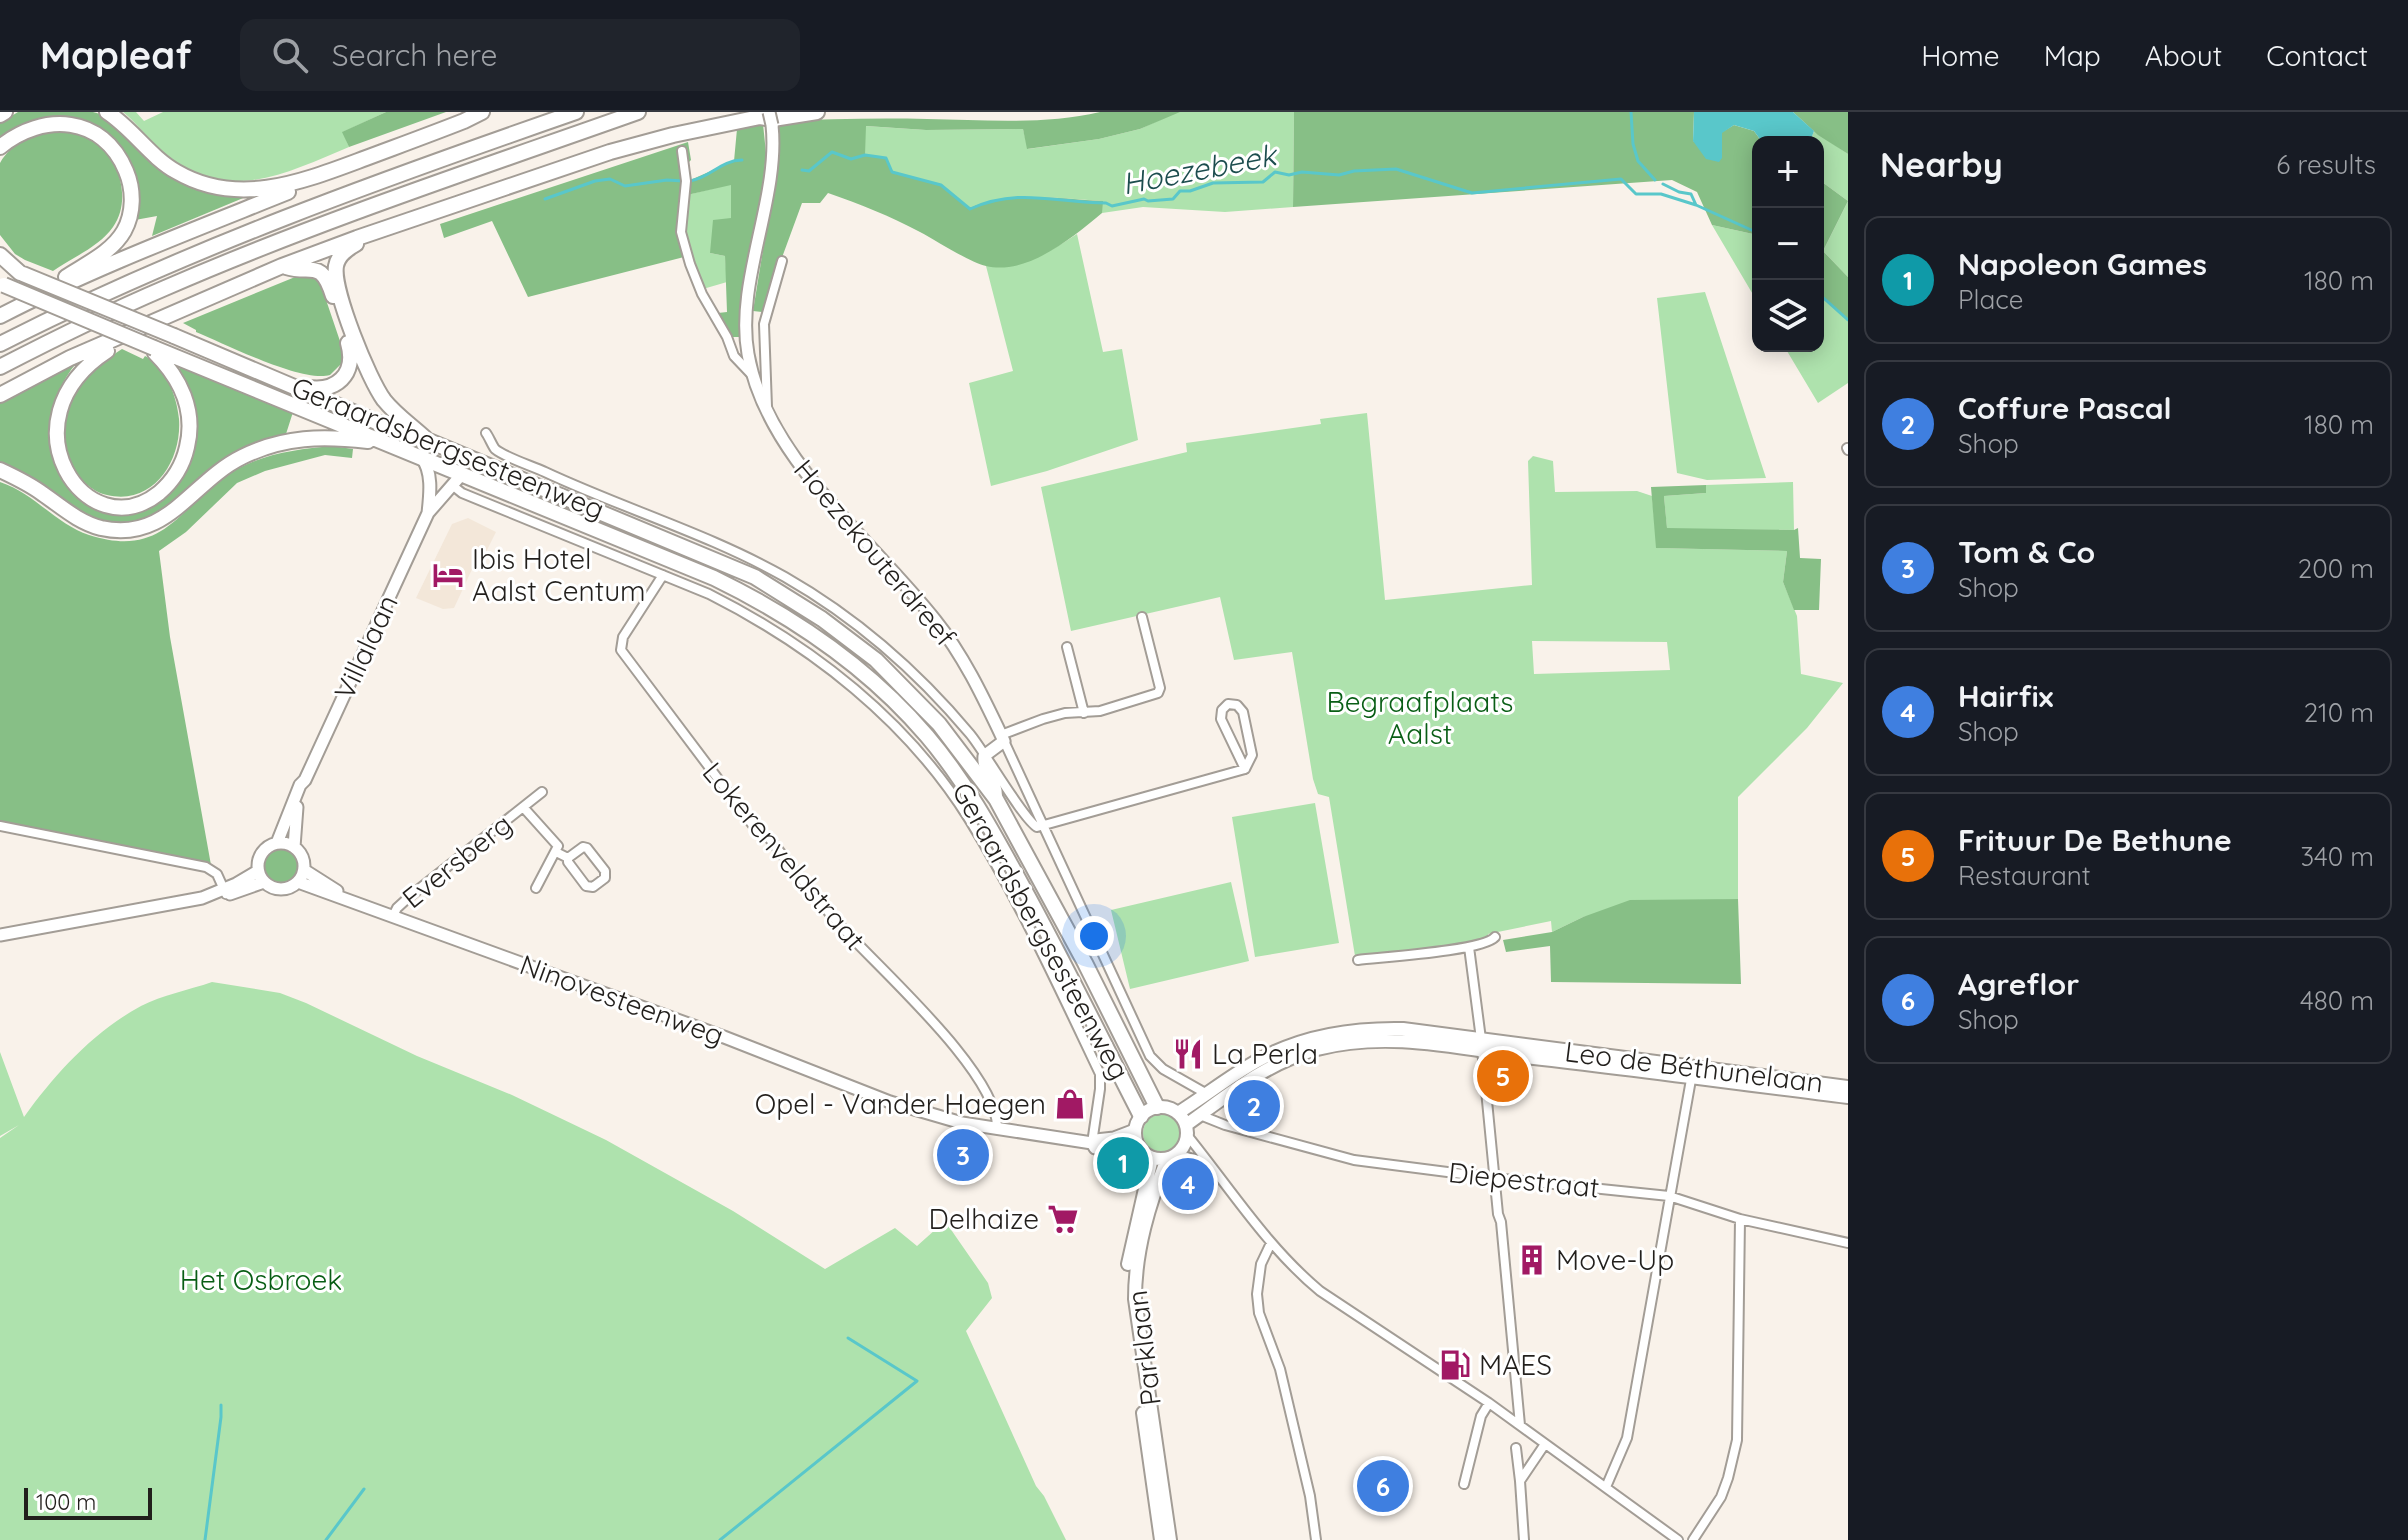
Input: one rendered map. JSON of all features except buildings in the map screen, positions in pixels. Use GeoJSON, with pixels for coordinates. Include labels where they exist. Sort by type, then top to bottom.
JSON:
{"type":"FeatureCollection","features":[{"type":"Feature","properties":{"kind":"highway"},"geometry":{"type":"LineString","coordinates":[[0,115],[5,112]]}},
{"type":"Feature","properties":{"kind":"highway"},"geometry":{"type":"LineString","coordinates":[[107,112],[120,120],[164,164],[199,183],[224,189],[256,190],[277,188],[312,178],[482,112]]}},
{"type":"Feature","properties":{"kind":"highway"},"geometry":{"type":"LineString","coordinates":[[0,344],[131,281],[248,231],[576,112]]}},
{"type":"Feature","properties":{"kind":"highway"},"geometry":{"type":"LineString","coordinates":[[0,367],[165,288],[255,251],[413,191],[638,112]]}},
{"type":"Feature","properties":{"kind":"highway"},"geometry":{"type":"LineString","coordinates":[[0,395],[70,358],[282,266],[367,236],[610,152],[673,135],[767,116],[773,119],[817,112]]}},
{"type":"Feature","properties":{"kind":"highway"},"geometry":{"type":"LineString","coordinates":[[0,147],[34,125],[60,122],[78,125],[110,144],[121,160],[130,183],[132,206],[123,233],[99,256],[38,297]]}},
{"type":"Feature","properties":{"kind":"highway"},"geometry":{"type":"LineString","coordinates":[[0,316],[38,297],[306,185],[312,178]]}},
{"type":"Feature","properties":{"kind":"highway"},"geometry":{"type":"LineString","coordinates":[[367,236],[346,250],[337,263],[339,290],[361,356],[376,388],[396,414],[429,441]]}},
{"type":"Feature","properties":{"kind":"highway"},"geometry":{"type":"LineString","coordinates":[[0,255],[21,273]]}},
{"type":"Feature","properties":{"kind":"highway","name":"Geraardsbergsesteenweg"},"geometry":{"type":"LineString","coordinates":[[0,266],[723,562],[780,592],[849,637],[905,687],[939,724],[996,799],[1085,963],[1157,1107]]}},
{"type":"Feature","properties":{"kind":"highway"},"geometry":{"type":"LineString","coordinates":[[282,266],[292,270],[311,269],[327,279],[351,358],[345,375],[333,384],[315,389],[288,382]]}},
{"type":"Feature","properties":{"kind":"highway","name":"Geraardsbergsesteenweg"},"geometry":{"type":"LineString","coordinates":[[2,284],[421,457],[457,480],[703,573],[746,594],[829,646],[893,700],[927,736],[980,808],[1069,972],[1138,1123]]}},
{"type":"Feature","properties":{"kind":"highway"},"geometry":{"type":"LineString","coordinates":[[132,333],[74,374],[59,396],[53,417],[53,453],[62,471],[83,495],[101,504],[122,507],[145,502],[167,486],[182,462],[189,436],[186,402],[177,378],[154,348]]}},
{"type":"Feature","properties":{"kind":"highway"},"geometry":{"type":"LineString","coordinates":[[0,470],[30,485],[84,522],[109,529],[128,530],[151,525],[167,517],[210,477],[241,457],[269,445],[314,437],[388,444]]}},
{"type":"Feature","properties":{"kind":"main road","name":"Hoezekouterdreef"},"geometry":{"type":"LineString","coordinates":[[767,116],[772,161],[745,334],[753,376],[786,445],[949,639],[976,684],[1002,738]]}},
{"type":"Feature","properties":{"kind":"main road","name":"Villalaan"},"geometry":{"type":"LineString","coordinates":[[421,457],[426,463],[431,491],[428,513]]}},
{"type":"Feature","properties":{"kind":"main road","name":"Villalaan"},"geometry":{"type":"LineString","coordinates":[[277,843],[428,513],[457,480]]}},
{"type":"Feature","properties":{"kind":"main road"},"geometry":{"type":"LineString","coordinates":[[996,799],[996,785],[983,764],[985,754],[1002,738]]}},
{"type":"Feature","properties":{"kind":"main road","name":"Villalaan"},"geometry":{"type":"LineString","coordinates":[[294,807],[294,847]]}},
{"type":"Feature","properties":{"kind":"main road"},"geometry":{"type":"LineString","coordinates":[[277,843],[294,847],[302,857],[304,870],[298,882],[291,887],[277,889],[264,882],[258,871],[258,863],[264,850],[277,843]]}},
{"type":"Feature","properties":{"kind":"main road","name":"Ninovesteenweg"},"geometry":{"type":"LineString","coordinates":[[304,870],[352,901]]}},
{"type":"Feature","properties":{"kind":"main road"},"geometry":{"type":"LineString","coordinates":[[225,892],[258,871]]}},
{"type":"Feature","properties":{"kind":"main road"},"geometry":{"type":"LineString","coordinates":[[0,935],[202,898],[264,882]]}},
{"type":"Feature","properties":{"kind":"main road","name":"Ninovesteenweg"},"geometry":{"type":"LineString","coordinates":[[298,882],[724,1037],[890,1102],[946,1119],[1092,1143],[1095,1148],[1138,1146]]}},
{"type":"Feature","properties":{"kind":"main road","name":"Leo de Béthunelaan"},"geometry":{"type":"LineString","coordinates":[[1178,1113],[1260,1059],[1306,1041],[1373,1028],[1403,1029],[1481,1044],[1848,1097]]}},
{"type":"Feature","properties":{"kind":"main road","name":"Leo de Béthunelaan"},"geometry":{"type":"LineString","coordinates":[[1186,1130],[1200,1115],[1246,1081],[1302,1054],[1335,1045],[1383,1040],[1481,1044]]}},
{"type":"Feature","properties":{"kind":"main road","name":"Leo de Béthunelaan"},"geometry":{"type":"LineString","coordinates":[[1693,1073],[1848,1087]]}},
{"type":"Feature","properties":{"kind":"main road"},"geometry":{"type":"LineString","coordinates":[[1092,1143],[1114,1138],[1157,1107],[1171,1108],[1178,1113],[1186,1130],[1173,1156],[1152,1158],[1138,1146],[1138,1123]]}},
{"type":"Feature","properties":{"kind":"main road","name":"Parklaan"},"geometry":{"type":"LineString","coordinates":[[1170,1540],[1135,1299],[1136,1261],[1157,1185],[1173,1156]]}},
{"type":"Feature","properties":{"kind":"main road","name":"Parklaan"},"geometry":{"type":"LineString","coordinates":[[1152,1158],[1131,1243],[1127,1303],[1161,1540]]}},
{"type":"Feature","properties":{"kind":"street","name":"Hoezekouterdreef"},"geometry":{"type":"LineString","coordinates":[[682,151],[686,181],[681,232],[690,264],[734,356],[753,376]]}},
{"type":"Feature","properties":{"kind":"street","name":"Hoezekouterdreef"},"geometry":{"type":"LineString","coordinates":[[767,408],[764,324],[782,261]]}},
{"type":"Feature","properties":{"kind":"street","name":"Hoezekouterdreef"},"geometry":{"type":"LineString","coordinates":[[486,433],[496,450],[728,548],[788,579],[830,606],[916,676],[969,733],[1037,825]]}},
{"type":"Feature","properties":{"kind":"street"},"geometry":{"type":"LineString","coordinates":[[457,480],[462,493],[745,612],[802,648],[880,712],[940,779],[968,818],[1009,890],[1100,1074],[1092,1143]]}},
{"type":"Feature","properties":{"kind":"street","name":"Lokerenveldstraat"},"geometry":{"type":"LineString","coordinates":[[663,575],[623,637],[621,650],[758,832],[769,838],[837,922],[955,1046],[990,1098],[997,1129]]}},
{"type":"Feature","properties":{"kind":"street"},"geometry":{"type":"LineString","coordinates":[[1002,738],[1065,713],[1084,713],[1155,695],[1160,691],[1142,617]]}},
{"type":"Feature","properties":{"kind":"street"},"geometry":{"type":"LineString","coordinates":[[1067,647],[1084,713]]}},
{"type":"Feature","properties":{"kind":"street"},"geometry":{"type":"LineString","coordinates":[[1037,825],[1245,769],[1252,755],[1243,712],[1237,705],[1228,704],[1222,710],[1221,719],[1245,769]]}},
{"type":"Feature","properties":{"kind":"street","name":"Hoezekouterdreef"},"geometry":{"type":"LineString","coordinates":[[1002,738],[1037,825],[1150,1056],[1163,1069],[1207,1094]]}},
{"type":"Feature","properties":{"kind":"street","name":"Eversberg"},"geometry":{"type":"LineString","coordinates":[[393,916],[409,897],[542,792]]}},
{"type":"Feature","properties":{"kind":"street","name":"Eversberg"},"geometry":{"type":"LineString","coordinates":[[523,807],[556,842],[556,852]]}},
{"type":"Feature","properties":{"kind":"street"},"geometry":{"type":"LineString","coordinates":[[0,826],[206,867],[217,874],[225,892]]}},
{"type":"Feature","properties":{"kind":"street"},"geometry":{"type":"LineString","coordinates":[[583,847],[587,848],[605,871],[605,878],[593,887],[586,886],[568,858],[583,847]]}},
{"type":"Feature","properties":{"kind":"street"},"geometry":{"type":"LineString","coordinates":[[536,888],[556,852],[568,858]]}},
{"type":"Feature","properties":{"kind":"street"},"geometry":{"type":"LineString","coordinates":[[1358,960],[1469,947],[1490,943],[1495,937]]}},
{"type":"Feature","properties":{"kind":"street"},"geometry":{"type":"LineString","coordinates":[[1469,947],[1506,1262],[1504,1271],[1520,1425]]}},
{"type":"Feature","properties":{"kind":"street"},"geometry":{"type":"LineString","coordinates":[[1606,1487],[1627,1438],[1693,1073]]}},
{"type":"Feature","properties":{"kind":"street","name":"Diepestraat"},"geometry":{"type":"LineString","coordinates":[[1200,1115],[1225,1125],[1354,1160],[1669,1196],[1740,1219],[1848,1243]]}},
{"type":"Feature","properties":{"kind":"street"},"geometry":{"type":"LineString","coordinates":[[1186,1130],[1216,1170],[1216,1175]]}},
{"type":"Feature","properties":{"kind":"street"},"geometry":{"type":"LineString","coordinates":[[1173,1156],[1199,1161],[1216,1175],[1271,1243],[1300,1275],[1320,1291],[1489,1403],[1678,1540]]}},
{"type":"Feature","properties":{"kind":"street"},"geometry":{"type":"LineString","coordinates":[[1157,1185],[1169,1174],[1177,1172],[1192,1170],[1216,1175]]}},
{"type":"Feature","properties":{"kind":"street"},"geometry":{"type":"LineString","coordinates":[[1693,1540],[1721,1497],[1737,1440],[1740,1219]]}},
{"type":"Feature","properties":{"kind":"street"},"geometry":{"type":"LineString","coordinates":[[1271,1243],[1261,1264],[1258,1304],[1280,1369],[1310,1496],[1316,1540]]}},
{"type":"Feature","properties":{"kind":"street"},"geometry":{"type":"LineString","coordinates":[[1464,1484],[1481,1416],[1489,1403]]}},
{"type":"Feature","properties":{"kind":"street"},"geometry":{"type":"LineString","coordinates":[[1520,1481],[1545,1444]]}},
{"type":"Feature","properties":{"kind":"street"},"geometry":{"type":"LineString","coordinates":[[1516,1448],[1524,1540]]}},
{"type":"Feature","properties":{"kind":"shaded area","name":"Ibis Hotel Aalst Centum"},"geometry":{"type":"Polygon","coordinates":[[[468,518],[496,532],[486,552],[481,550],[454,608],[443,609],[416,598],[452,524],[468,518]]]}},
{"type":"Feature","properties":{"kind":"green space"},"geometry":{"type":"Polygon","coordinates":[[[18,112],[100,114],[113,123],[152,164],[177,180],[203,189],[248,196],[152,236],[157,216],[135,220],[135,176],[126,156],[113,140],[97,130],[58,122],[18,130],[0,139],[0,123],[18,112]]]}},
{"type":"Feature","properties":{"kind":"green space"},"geometry":{"type":"Polygon","coordinates":[[[123,112],[136,112],[144,121],[163,112],[386,112],[343,132],[349,147],[281,174],[235,181],[212,179],[190,171],[161,151],[123,112]]]}},
{"type":"Feature","properties":{"kind":"green space"},"geometry":{"type":"Polygon","coordinates":[[[386,112],[446,112],[349,147],[342,132],[386,112]]]}},
{"type":"Feature","properties":{"kind":"green space"},"geometry":{"type":"Polygon","coordinates":[[[1100,112],[1180,112],[1140,129],[1099,139],[1027,149],[1023,129],[926,130],[866,126],[865,155],[886,158],[893,172],[941,185],[970,208],[1018,197],[1052,198],[1103,201],[1102,213],[1048,252],[1033,260],[1002,268],[979,264],[897,221],[828,193],[820,203],[802,203],[762,312],[753,311],[778,158],[778,121],[1036,120],[1100,112]]]}},
{"type":"Feature","properties":{"kind":"green space"},"geometry":{"type":"Polygon","coordinates":[[[1177,112],[1294,112],[1293,207],[1225,212],[1143,207],[1102,213],[1102,201],[1035,197],[1002,199],[970,209],[941,185],[892,172],[886,158],[865,155],[865,126],[926,130],[1023,129],[1028,149],[1099,139],[1140,129],[1177,112]]]}},
{"type":"Feature","properties":{"kind":"green space"},"geometry":{"type":"Polygon","coordinates":[[[1294,112],[1694,112],[1693,141],[1721,149],[1722,132],[1734,125],[1754,131],[1758,136],[1752,136],[1752,234],[1712,225],[1697,192],[1672,180],[1293,207],[1294,112]]]}},
{"type":"Feature","properties":{"kind":"green space"},"geometry":{"type":"Polygon","coordinates":[[[1793,112],[1848,112],[1848,154],[1818,135],[1793,112]]]}},
{"type":"Feature","properties":{"kind":"green space"},"geometry":{"type":"Polygon","coordinates":[[[763,124],[766,153],[762,193],[741,337],[731,337],[718,313],[727,312],[725,256],[710,253],[713,220],[731,218],[731,185],[687,195],[688,181],[734,161],[737,129],[763,124]]]}},
{"type":"Feature","properties":{"kind":"green space"},"geometry":{"type":"Polygon","coordinates":[[[62,131],[89,138],[105,151],[117,171],[122,194],[118,217],[107,234],[53,271],[15,254],[0,235],[0,163],[11,149],[26,140],[62,131]]]}},
{"type":"Feature","properties":{"kind":"green space"},"geometry":{"type":"Polygon","coordinates":[[[1824,138],[1848,154],[1848,201],[1824,183],[1824,138]]]}},
{"type":"Feature","properties":{"kind":"green space"},"geometry":{"type":"Polygon","coordinates":[[[688,142],[691,160],[683,168],[684,257],[528,297],[492,221],[444,238],[440,224],[688,142]]]}},
{"type":"Feature","properties":{"kind":"green space"},"geometry":{"type":"Polygon","coordinates":[[[1824,183],[1848,201],[1824,249],[1824,183]]]}},
{"type":"Feature","properties":{"kind":"green space"},"geometry":{"type":"Polygon","coordinates":[[[731,184],[731,219],[710,253],[725,256],[727,282],[703,289],[684,233],[687,195],[731,184]]]}},
{"type":"Feature","properties":{"kind":"green space"},"geometry":{"type":"Polygon","coordinates":[[[1848,201],[1848,277],[1824,249],[1848,201]]]}},
{"type":"Feature","properties":{"kind":"green space"},"geometry":{"type":"Polygon","coordinates":[[[1712,225],[1752,234],[1752,293],[1712,225]]]}},
{"type":"Feature","properties":{"kind":"green space"},"geometry":{"type":"Polygon","coordinates":[[[1077,234],[1103,352],[1122,349],[1138,440],[1047,471],[991,486],[969,383],[1013,371],[986,266],[1024,262],[1077,234]]]}},
{"type":"Feature","properties":{"kind":"green space"},"geometry":{"type":"Polygon","coordinates":[[[1824,252],[1848,277],[1848,320],[1824,298],[1824,252]]]}},
{"type":"Feature","properties":{"kind":"green space"},"geometry":{"type":"Polygon","coordinates":[[[300,275],[314,278],[321,285],[343,350],[343,362],[330,375],[317,376],[283,368],[196,332],[183,323],[300,275]]]}},
{"type":"Feature","properties":{"kind":"green space"},"geometry":{"type":"Polygon","coordinates":[[[1705,292],[1766,478],[1707,480],[1677,473],[1657,298],[1705,292]]]}},
{"type":"Feature","properties":{"kind":"green space"},"geometry":{"type":"Polygon","coordinates":[[[1824,298],[1848,320],[1848,383],[1818,403],[1788,352],[1824,352],[1824,298]]]}},
{"type":"Feature","properties":{"kind":"green space"},"geometry":{"type":"Polygon","coordinates":[[[122,349],[143,359],[145,356],[159,367],[173,392],[179,419],[176,450],[162,476],[151,487],[124,497],[99,492],[84,482],[66,459],[60,442],[65,408],[77,384],[122,349]]]}},
{"type":"Feature","properties":{"kind":"green space"},"geometry":{"type":"Polygon","coordinates":[[[78,361],[57,396],[51,431],[57,462],[72,488],[94,506],[121,513],[149,506],[176,482],[192,455],[196,415],[188,387],[178,370],[181,367],[293,412],[286,434],[257,442],[230,455],[151,516],[137,522],[102,521],[73,507],[29,476],[0,464],[0,402],[78,361]]]}},
{"type":"Feature","properties":{"kind":"green space","name":"Begraafplaats Aalst"},"geometry":{"type":"Polygon","coordinates":[[[1367,413],[1385,600],[1532,585],[1528,461],[1533,456],[1553,461],[1555,492],[1637,491],[1652,496],[1657,548],[1787,551],[1783,582],[1797,616],[1801,674],[1843,683],[1807,728],[1738,797],[1738,899],[1695,901],[1583,917],[1552,932],[1551,921],[1488,934],[1488,941],[1355,956],[1329,797],[1318,794],[1313,779],[1292,652],[1234,660],[1220,597],[1071,631],[1041,487],[1187,452],[1186,443],[1321,424],[1320,419],[1367,413]],[[1532,641],[1534,674],[1670,670],[1667,642],[1532,641]]]}},
{"type":"Feature","properties":{"kind":"green space"},"geometry":{"type":"Polygon","coordinates":[[[332,446],[353,449],[352,458],[325,455],[265,471],[237,483],[186,532],[159,551],[170,637],[211,865],[0,821],[0,482],[24,493],[77,530],[116,541],[138,540],[172,523],[237,469],[272,455],[332,446]]]}},
{"type":"Feature","properties":{"kind":"green space"},"geometry":{"type":"Polygon","coordinates":[[[1793,482],[1794,530],[1667,529],[1664,496],[1706,493],[1706,485],[1793,482]]]}},
{"type":"Feature","properties":{"kind":"green space"},"geometry":{"type":"Polygon","coordinates":[[[1706,485],[1706,493],[1664,496],[1667,528],[1798,528],[1800,558],[1821,559],[1819,610],[1794,610],[1783,582],[1787,551],[1656,548],[1651,487],[1706,485]]]}},
{"type":"Feature","properties":{"kind":"green space"},"geometry":{"type":"Polygon","coordinates":[[[1315,803],[1339,943],[1255,957],[1232,817],[1315,803]]]}},
{"type":"Feature","properties":{"kind":"green space"},"geometry":{"type":"Polygon","coordinates":[[[281,849],[294,854],[299,867],[294,880],[281,885],[268,880],[263,867],[268,854],[281,849]]]}},
{"type":"Feature","properties":{"kind":"green space"},"geometry":{"type":"Polygon","coordinates":[[[1231,882],[1249,961],[1130,989],[1111,910],[1231,882]]]}},
{"type":"Feature","properties":{"kind":"green space"},"geometry":{"type":"Polygon","coordinates":[[[1738,899],[1741,984],[1551,982],[1550,946],[1506,952],[1503,940],[1552,932],[1630,900],[1738,899]]]}},
{"type":"Feature","properties":{"kind":"green space","name":"Het Osbroek"},"geometry":{"type":"Polygon","coordinates":[[[212,982],[280,993],[417,1056],[512,1095],[606,1140],[733,1211],[825,1269],[895,1228],[917,1246],[945,1221],[988,1283],[992,1298],[966,1331],[1036,1486],[1066,1540],[0,1540],[0,1138],[19,1125],[0,1136],[0,1052],[24,1117],[62,1070],[91,1041],[123,1016],[149,1002],[212,982]]]}},
{"type":"Feature","properties":{"kind":"green space"},"geometry":{"type":"Polygon","coordinates":[[[1162,1114],[1175,1120],[1181,1133],[1175,1146],[1162,1152],[1149,1146],[1143,1133],[1149,1120],[1162,1114]]]}},
{"type":"Feature","properties":{"kind":"water"},"geometry":{"type":"Polygon","coordinates":[[[1694,112],[1793,112],[1814,131],[1812,136],[1758,136],[1754,131],[1734,125],[1722,133],[1722,158],[1719,162],[1706,159],[1693,141],[1694,112]]]}},
{"type":"Feature","properties":{"kind":"waterway"},"geometry":{"type":"LineString","coordinates":[[1631,112],[1633,144],[1638,161],[1655,180]]}},
{"type":"Feature","properties":{"kind":"waterway","name":"Hoezebeek"},"geometry":{"type":"LineString","coordinates":[[802,170],[809,171],[832,152],[851,159],[865,155],[886,158],[892,172],[941,185],[970,209],[988,202],[1021,197],[1112,206],[1144,199],[1173,199],[1180,191],[1213,183],[1263,182],[1275,172],[1339,175],[1354,171],[1396,169],[1472,193],[1621,179],[1636,194],[1661,194],[1696,205],[1752,230]]}},
{"type":"Feature","properties":{"kind":"waterway","name":"Hoezebeek"},"geometry":{"type":"LineString","coordinates":[[690,181],[728,163],[742,160]]}},
{"type":"Feature","properties":{"kind":"waterway","name":"Hoezebeek"},"geometry":{"type":"LineString","coordinates":[[545,199],[595,181],[610,179],[625,186],[683,181]]}},
{"type":"Feature","properties":{"kind":"waterway"},"geometry":{"type":"LineString","coordinates":[[1663,184],[1691,194],[1696,205]]}},
{"type":"Feature","properties":{"kind":"waterway","name":"Hoezebeek"},"geometry":{"type":"LineString","coordinates":[[1824,298],[1848,320]]}},
{"type":"Feature","properties":{"kind":"waterway"},"geometry":{"type":"LineString","coordinates":[[720,1540],[917,1381],[848,1338]]}},
{"type":"Feature","properties":{"kind":"waterway"},"geometry":{"type":"LineString","coordinates":[[205,1540],[221,1405]]}},
{"type":"Feature","properties":{"kind":"waterway"},"geometry":{"type":"LineString","coordinates":[[326,1540],[364,1489]]}},
{"type":"Feature","properties":{"kind":"place","name":"Ibis Hotel Aalst Centum"},"geometry":{"type":"Point","coordinates":[448,575]}},
{"type":"Feature","properties":{"kind":"place","name":"La Perla"},"geometry":{"type":"Point","coordinates":[1188,1054]}},
{"type":"Feature","properties":{"kind":"place","name":"Frituur De Bethune"},"geometry":{"type":"Point","coordinates":[1503,1076]}},
{"type":"Feature","properties":{"kind":"place","name":"Opel - Vander Haegen"},"geometry":{"type":"Point","coordinates":[1070,1104]}},
{"type":"Feature","properties":{"kind":"place","name":"Coffure Pascal"},"geometry":{"type":"Point","coordinates":[1254,1106]}},
{"type":"Feature","properties":{"kind":"place","name":"Tom & Co"},"geometry":{"type":"Point","coordinates":[963,1155]}},
{"type":"Feature","properties":{"kind":"place","name":"Napoleon Games"},"geometry":{"type":"Point","coordinates":[1123,1163]}},
{"type":"Feature","properties":{"kind":"place","name":"Hairfix"},"geometry":{"type":"Point","coordinates":[1188,1184]}},
{"type":"Feature","properties":{"kind":"place","name":"Delhaize"},"geometry":{"type":"Point","coordinates":[1063,1219]}},
{"type":"Feature","properties":{"kind":"place","name":"Move-Up"},"geometry":{"type":"Point","coordinates":[1532,1260]}},
{"type":"Feature","properties":{"kind":"place","name":"MAES"},"geometry":{"type":"Point","coordinates":[1455,1365]}},
{"type":"Feature","properties":{"kind":"place","name":"Agreflor"},"geometry":{"type":"Point","coordinates":[1383,1486]}}]}
